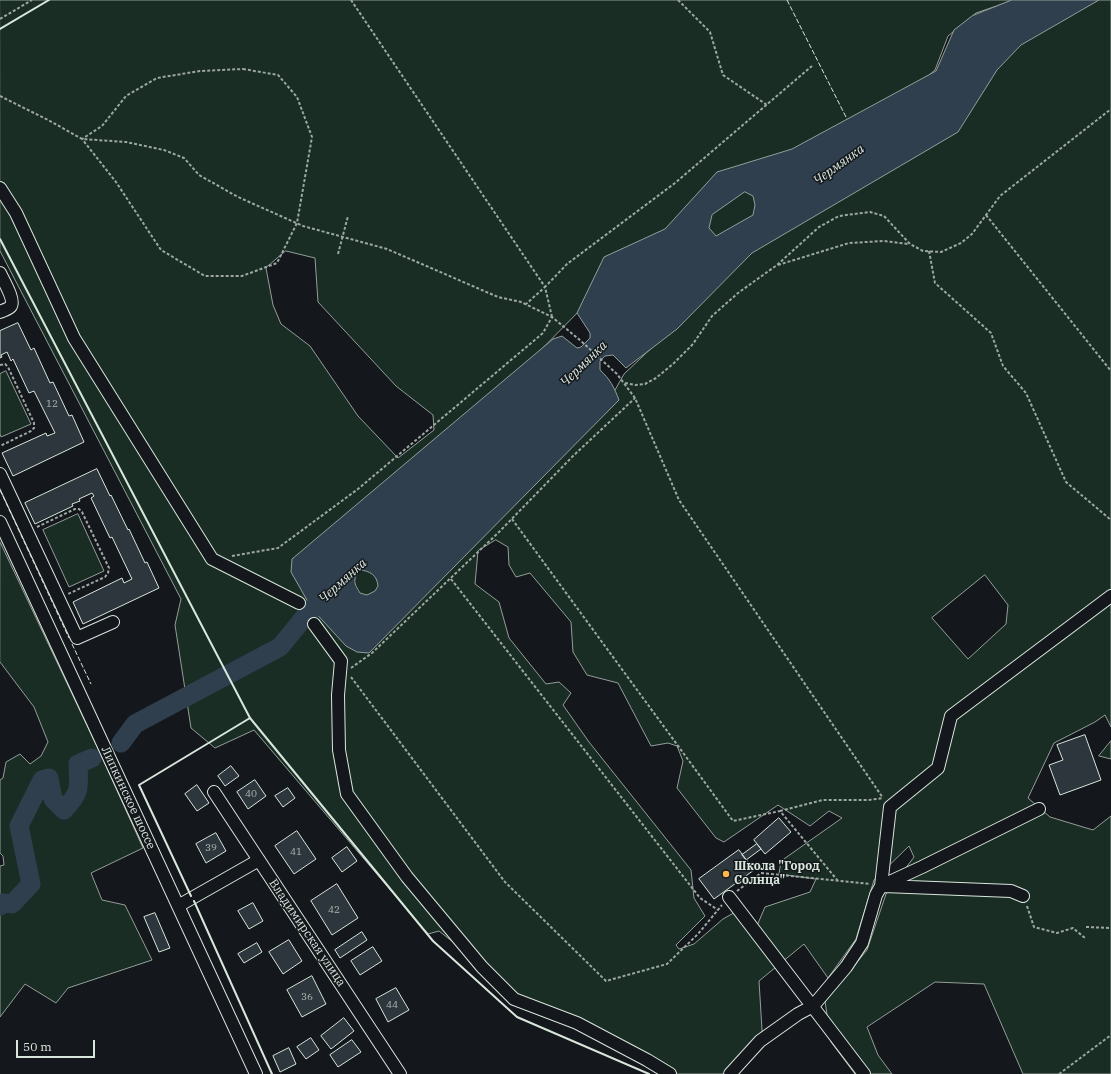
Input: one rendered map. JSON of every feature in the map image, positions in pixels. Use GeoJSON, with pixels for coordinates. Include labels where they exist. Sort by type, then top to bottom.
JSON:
{"type":"FeatureCollection","features":[{"type":"Feature","properties":{"kind":"street"},"geometry":{"type":"LineString","coordinates":[[0,188],[16,213],[74,338],[212,559],[299,603]]}},
{"type":"Feature","properties":{"kind":"street"},"geometry":{"type":"LineString","coordinates":[[0,273],[12,300],[12,305],[0,312]]}},
{"type":"Feature","properties":{"kind":"street"},"geometry":{"type":"LineString","coordinates":[[0,474],[76,638]]}},
{"type":"Feature","properties":{"kind":"street","name":"Липкинское шоссе"},"geometry":{"type":"LineString","coordinates":[[0,522],[256,1074]]}},
{"type":"Feature","properties":{"kind":"street"},"geometry":{"type":"LineString","coordinates":[[730,1074],[760,1041],[798,1014],[813,1006],[846,967],[862,943],[876,895],[881,886],[887,803],[938,768],[951,716],[1111,596]]}},
{"type":"Feature","properties":{"kind":"street"},"geometry":{"type":"LineString","coordinates":[[58,647],[113,622]]}},
{"type":"Feature","properties":{"kind":"street"},"geometry":{"type":"LineString","coordinates":[[314,624],[341,661],[338,694],[338,750],[347,794],[407,876],[482,967],[514,999],[577,1023],[647,1060],[670,1074]]}},
{"type":"Feature","properties":{"kind":"street","name":"Владимирская улица"},"geometry":{"type":"LineString","coordinates":[[214,792],[400,1074]]}},
{"type":"Feature","properties":{"kind":"street"},"geometry":{"type":"LineString","coordinates":[[881,886],[1039,809]]}},
{"type":"Feature","properties":{"kind":"street"},"geometry":{"type":"LineString","coordinates":[[178,906],[259,860]]}},
{"type":"Feature","properties":{"kind":"street"},"geometry":{"type":"LineString","coordinates":[[881,886],[1011,892],[1023,896]]}},
{"type":"Feature","properties":{"kind":"street"},"geometry":{"type":"LineString","coordinates":[[729,897],[864,1074]]}},
{"type":"Feature","properties":{"kind":"path"},"geometry":{"type":"LineString","coordinates":[[0,19],[32,0]]}},
{"type":"Feature","properties":{"kind":"path"},"geometry":{"type":"LineString","coordinates":[[212,559],[278,548],[358,489],[544,333],[552,317],[545,287],[351,0]]}},
{"type":"Feature","properties":{"kind":"path"},"geometry":{"type":"LineString","coordinates":[[678,0],[710,32],[723,75],[766,105]]}},
{"type":"Feature","properties":{"kind":"path"},"geometry":{"type":"LineString","coordinates":[[526,304],[567,264],[675,183],[812,66]]}},
{"type":"Feature","properties":{"kind":"path"},"geometry":{"type":"LineString","coordinates":[[0,96],[82,139],[116,182],[161,250],[205,276],[242,276],[277,263],[297,223],[312,137],[297,97],[278,75],[243,69],[200,71],[157,78],[126,96],[102,126],[82,139]]}},
{"type":"Feature","properties":{"kind":"path"},"geometry":{"type":"LineString","coordinates":[[624,383],[635,385],[645,384],[656,378],[674,364],[693,344],[712,316],[738,293],[777,265],[819,227],[839,216],[870,212],[884,216],[910,244],[923,251],[941,252],[961,243],[972,234],[1000,196],[1111,109]]}},
{"type":"Feature","properties":{"kind":"path"},"geometry":{"type":"LineString","coordinates":[[82,139],[126,142],[164,150],[184,158],[199,175],[238,197],[297,223],[387,249],[498,296],[526,304],[552,317],[582,341],[617,374],[635,398],[679,500],[887,803]]}},
{"type":"Feature","properties":{"kind":"path"},"geometry":{"type":"LineString","coordinates":[[986,215],[1111,371]]}},
{"type":"Feature","properties":{"kind":"path"},"geometry":{"type":"LineString","coordinates":[[338,254],[348,216]]}},
{"type":"Feature","properties":{"kind":"path"},"geometry":{"type":"LineString","coordinates":[[777,265],[849,243],[884,241],[910,244]]}},
{"type":"Feature","properties":{"kind":"path"},"geometry":{"type":"LineString","coordinates":[[929,251],[935,283],[991,333],[1003,366],[1026,393],[1066,482],[1111,520]]}},
{"type":"Feature","properties":{"kind":"path"},"geometry":{"type":"LineString","coordinates":[[0,365],[5,364],[8,368],[34,423],[34,428],[31,432],[0,446]]}},
{"type":"Feature","properties":{"kind":"path"},"geometry":{"type":"LineString","coordinates":[[635,398],[574,456],[512,519],[372,653],[347,671],[505,882],[606,981],[667,964],[698,934],[729,897],[761,873],[881,886]]}},
{"type":"Feature","properties":{"kind":"path"},"geometry":{"type":"LineString","coordinates":[[27,532],[75,509],[79,509],[82,512],[109,568],[105,577],[58,598]]}},
{"type":"Feature","properties":{"kind":"path"},"geometry":{"type":"LineString","coordinates":[[512,519],[733,821],[823,800],[869,800],[887,803]]}},
{"type":"Feature","properties":{"kind":"path"},"geometry":{"type":"LineString","coordinates":[[450,579],[700,898],[718,910]]}},
{"type":"Feature","properties":{"kind":"path"},"geometry":{"type":"LineString","coordinates":[[780,811],[838,881]]}},
{"type":"Feature","properties":{"kind":"path"},"geometry":{"type":"LineString","coordinates":[[1023,896],[1034,927],[1057,933],[1073,928],[1085,938]]}},
{"type":"Feature","properties":{"kind":"path"},"geometry":{"type":"LineString","coordinates":[[1086,927],[1111,928]]}},
{"type":"Feature","properties":{"kind":"path"},"geometry":{"type":"LineString","coordinates":[[1059,1074],[1111,1036]]}},
{"type":"Feature","properties":{"kind":"green space"},"geometry":{"type":"Polygon","coordinates":[[[0,0],[1014,0],[976,13],[948,36],[935,70],[911,90],[664,232],[585,305],[529,362],[356,512],[350,643],[615,390],[624,374],[676,325],[681,300],[988,69],[1029,32],[1087,0],[1111,0],[1111,727],[1105,715],[1095,722],[1054,743],[1028,798],[1050,817],[1093,830],[1111,816],[1111,1074],[1023,1074],[984,984],[935,982],[867,1027],[878,1055],[892,1074],[855,1074],[831,1042],[825,1001],[867,950],[886,894],[914,857],[909,846],[874,880],[856,939],[828,978],[804,944],[759,981],[763,1046],[725,1074],[658,1074],[598,1037],[525,1007],[467,953],[439,931],[428,934],[254,730],[215,748],[191,728],[175,625],[181,599],[0,251],[0,0]],[[286,251],[266,268],[273,305],[281,324],[310,346],[358,416],[398,458],[434,430],[433,415],[396,386],[318,302],[315,258],[286,251]],[[496,540],[478,551],[475,584],[499,602],[509,638],[546,684],[559,682],[571,693],[563,705],[589,742],[691,870],[694,898],[705,916],[676,945],[679,949],[694,944],[723,919],[739,910],[756,928],[765,907],[810,892],[816,879],[779,874],[781,861],[842,818],[829,811],[810,826],[778,805],[724,842],[716,838],[677,788],[683,761],[677,746],[668,743],[651,746],[618,683],[587,675],[573,652],[571,622],[530,573],[516,577],[509,565],[508,547],[496,540]],[[985,575],[932,618],[968,659],[1006,624],[1008,605],[985,575]]]}},
{"type":"Feature","properties":{"kind":"green space"},"geometry":{"type":"Polygon","coordinates":[[[746,185],[757,187],[761,218],[717,240],[702,225],[709,210],[746,185]]]}},
{"type":"Feature","properties":{"kind":"green space"},"geometry":{"type":"Polygon","coordinates":[[[6,371],[31,424],[1,437],[0,374],[6,371]]]}},
{"type":"Feature","properties":{"kind":"green space"},"geometry":{"type":"Polygon","coordinates":[[[78,514],[104,571],[69,587],[43,530],[78,514]]]}},
{"type":"Feature","properties":{"kind":"green space"},"geometry":{"type":"Polygon","coordinates":[[[0,542],[101,755],[143,848],[91,873],[102,900],[125,905],[152,960],[68,988],[56,1003],[25,984],[0,1017],[0,866],[4,865],[3,856],[0,853],[0,780],[3,778],[6,762],[20,754],[30,764],[41,756],[48,742],[34,707],[0,662],[0,542]]]}},
{"type":"Feature","properties":{"kind":"green space"},"geometry":{"type":"Polygon","coordinates":[[[367,564],[384,582],[373,598],[350,592],[352,572],[367,564]]]}},
{"type":"Feature","properties":{"kind":"green space"},"geometry":{"type":"Polygon","coordinates":[[[1111,741],[1111,759],[1099,756],[1111,741]]]}},
{"type":"Feature","properties":{"kind":"water"},"geometry":{"type":"Polygon","coordinates":[[[1012,0],[1099,0],[1021,45],[997,70],[958,132],[752,253],[677,329],[626,368],[613,355],[605,356],[600,361],[600,370],[611,384],[619,400],[369,653],[357,652],[346,646],[312,609],[291,572],[292,559],[553,339],[562,336],[577,348],[581,347],[590,338],[590,333],[577,313],[604,257],[665,229],[717,172],[792,149],[936,71],[954,30],[972,16],[1012,0]],[[745,192],[712,215],[709,228],[716,236],[753,215],[755,205],[753,196],[745,192]],[[360,570],[356,576],[355,584],[360,593],[367,595],[375,591],[378,586],[377,582],[375,576],[367,571],[360,570]]]}},
{"type":"Feature","properties":{"kind":"building"},"geometry":{"type":"Polygon","coordinates":[[[18,323],[31,350],[34,348],[50,383],[53,382],[69,416],[72,415],[84,442],[13,476],[2,453],[46,433],[47,436],[55,433],[34,391],[29,393],[13,359],[11,361],[7,352],[1,355],[2,357],[0,358],[0,331],[18,323]]]}},
{"type":"Feature","properties":{"kind":"building"},"geometry":{"type":"Polygon","coordinates":[[[97,469],[128,530],[129,529],[145,563],[147,562],[159,588],[83,624],[73,602],[122,578],[124,583],[132,579],[91,498],[94,496],[92,493],[79,499],[80,501],[72,504],[73,506],[35,524],[25,503],[97,469]]]}},
{"type":"Feature","properties":{"kind":"building"},"geometry":{"type":"Polygon","coordinates":[[[1085,735],[1101,780],[1060,795],[1049,765],[1063,760],[1057,745],[1085,735]]]}},
{"type":"Feature","properties":{"kind":"building"},"geometry":{"type":"Polygon","coordinates":[[[231,766],[239,776],[225,786],[218,776],[231,766]]]}},
{"type":"Feature","properties":{"kind":"building"},"geometry":{"type":"Polygon","coordinates":[[[255,780],[266,796],[248,809],[237,792],[255,780]]]}},
{"type":"Feature","properties":{"kind":"building"},"geometry":{"type":"Polygon","coordinates":[[[197,785],[209,803],[197,811],[185,794],[197,785]]]}},
{"type":"Feature","properties":{"kind":"building"},"geometry":{"type":"Polygon","coordinates":[[[288,788],[295,798],[283,807],[275,796],[288,788]]]}},
{"type":"Feature","properties":{"kind":"building"},"geometry":{"type":"Polygon","coordinates":[[[779,818],[791,832],[765,854],[754,840],[779,818]]]}},
{"type":"Feature","properties":{"kind":"building"},"geometry":{"type":"Polygon","coordinates":[[[297,831],[316,859],[294,874],[275,846],[297,831]]]}},
{"type":"Feature","properties":{"kind":"building"},"geometry":{"type":"Polygon","coordinates":[[[216,833],[226,851],[206,863],[196,844],[216,833]]]}},
{"type":"Feature","properties":{"kind":"building"},"geometry":{"type":"Polygon","coordinates":[[[757,844],[761,849],[746,860],[742,855],[757,844]]]}},
{"type":"Feature","properties":{"kind":"building"},"geometry":{"type":"Polygon","coordinates":[[[347,847],[357,861],[342,872],[332,858],[347,847]]]}},
{"type":"Feature","properties":{"kind":"building","name":"Школа \"Город Cолнца\""},"geometry":{"type":"Polygon","coordinates":[[[739,850],[754,870],[714,899],[699,879],[739,850]]]}},
{"type":"Feature","properties":{"kind":"building"},"geometry":{"type":"Polygon","coordinates":[[[337,884],[358,918],[332,935],[311,901],[337,884]]]}},
{"type":"Feature","properties":{"kind":"building"},"geometry":{"type":"Polygon","coordinates":[[[253,903],[263,921],[249,929],[238,911],[253,903]]]}},
{"type":"Feature","properties":{"kind":"building"},"geometry":{"type":"Polygon","coordinates":[[[155,913],[170,948],[159,952],[144,917],[155,913]]]}},
{"type":"Feature","properties":{"kind":"building"},"geometry":{"type":"Polygon","coordinates":[[[362,932],[367,940],[340,958],[335,950],[362,932]]]}},
{"type":"Feature","properties":{"kind":"building"},"geometry":{"type":"Polygon","coordinates":[[[289,940],[302,961],[283,974],[269,952],[289,940]]]}},
{"type":"Feature","properties":{"kind":"building"},"geometry":{"type":"Polygon","coordinates":[[[257,943],[262,952],[244,963],[238,954],[257,943]]]}},
{"type":"Feature","properties":{"kind":"building"},"geometry":{"type":"Polygon","coordinates":[[[373,947],[382,961],[360,975],[351,961],[373,947]]]}},
{"type":"Feature","properties":{"kind":"building"},"geometry":{"type":"Polygon","coordinates":[[[312,976],[326,1004],[302,1017],[287,990],[312,976]]]}},
{"type":"Feature","properties":{"kind":"building"},"geometry":{"type":"Polygon","coordinates":[[[396,988],[409,1010],[388,1022],[376,999],[396,988]]]}},
{"type":"Feature","properties":{"kind":"building"},"geometry":{"type":"Polygon","coordinates":[[[344,1018],[354,1031],[331,1049],[321,1036],[344,1018]]]}},
{"type":"Feature","properties":{"kind":"building"},"geometry":{"type":"Polygon","coordinates":[[[311,1038],[319,1050],[306,1059],[297,1047],[311,1038]]]}},
{"type":"Feature","properties":{"kind":"building"},"geometry":{"type":"Polygon","coordinates":[[[352,1040],[361,1052],[338,1067],[330,1055],[352,1040]]]}},
{"type":"Feature","properties":{"kind":"building"},"geometry":{"type":"Polygon","coordinates":[[[289,1048],[296,1064],[280,1072],[273,1056],[289,1048]]]}},
{"type":"Feature","properties":{"kind":"waterway","name":"Чермянка"},"geometry":{"type":"LineString","coordinates":[[121,743],[135,724],[280,647],[307,614],[330,592]]}},
{"type":"Feature","properties":{"kind":"waterway","name":"Чермянка"},"geometry":{"type":"LineString","coordinates":[[0,906],[3,903],[12,904],[31,884],[19,826],[42,780],[49,778],[53,799],[64,810],[74,799],[78,789],[78,764],[92,758]]}},
{"type":"Feature","properties":{"kind":"fence"},"geometry":{"type":"LineString","coordinates":[[787,0],[847,119]]}},
{"type":"Feature","properties":{"kind":"fence"},"geometry":{"type":"LineString","coordinates":[[0,490],[69,638]]}},
{"type":"Feature","properties":{"kind":"fence"},"geometry":{"type":"LineString","coordinates":[[72,644],[91,684]]}},
{"type":"Feature","properties":{"kind":"wall"},"geometry":{"type":"LineString","coordinates":[[0,29],[49,0]]}},
{"type":"Feature","properties":{"kind":"wall"},"geometry":{"type":"LineString","coordinates":[[0,239],[250,718],[433,941],[517,1017],[649,1074]]}},
{"type":"Feature","properties":{"kind":"wall"},"geometry":{"type":"LineString","coordinates":[[191,896],[139,785],[250,718]]}},
{"type":"Feature","properties":{"kind":"wall"},"geometry":{"type":"LineString","coordinates":[[194,901],[272,1074]]}},
{"type":"Feature","properties":{"kind":"place","name":"Школа \"Город Cолнца\""},"geometry":{"type":"Point","coordinates":[726,874]}}]}
